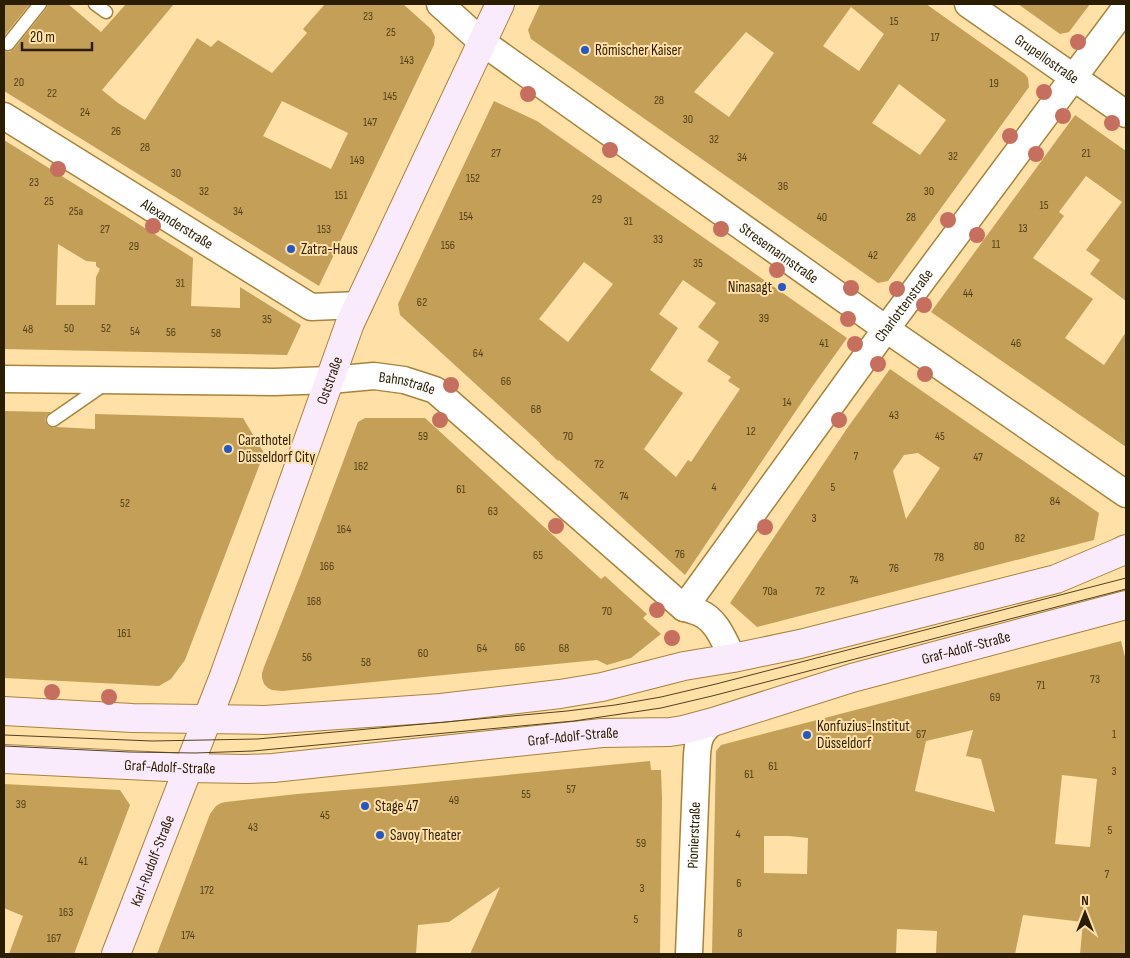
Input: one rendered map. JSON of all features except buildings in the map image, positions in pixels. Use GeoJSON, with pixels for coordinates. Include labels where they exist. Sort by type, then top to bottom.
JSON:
{"type":"FeatureCollection","features":[{"type":"Feature","properties":{"kind":"main road","name":"Oststraße"},"geometry":{"type":"LineString","coordinates":[[189,768],[224,676],[350,323],[500,4]]}},
{"type":"Feature","properties":{"kind":"main road"},"geometry":{"type":"LineString","coordinates":[[4,711],[132,718],[265,720],[442,708],[560,694],[602,687],[684,666],[800,644],[1056,579],[1126,549]]}},
{"type":"Feature","properties":{"kind":"main road","name":"Graf-Adolf-Straße"},"geometry":{"type":"LineString","coordinates":[[4,759],[189,768],[273,768],[602,734],[670,732],[712,722],[852,678],[1126,605]]}},
{"type":"Feature","properties":{"kind":"main road","name":"Karl-Rudolf-Straße"},"geometry":{"type":"LineString","coordinates":[[116,954],[189,768]]}},
{"type":"Feature","properties":{"kind":"street","name":"Stresemannstraße"},"geometry":{"type":"LineString","coordinates":[[440,4],[482,42],[886,329],[1126,494]]}},
{"type":"Feature","properties":{"kind":"street","name":"Grupellostraße"},"geometry":{"type":"LineString","coordinates":[[968,4],[1126,114]]}},
{"type":"Feature","properties":{"kind":"street","name":"Charlottenstraße"},"geometry":{"type":"LineString","coordinates":[[684,608],[886,329],[1126,7]]}},
{"type":"Feature","properties":{"kind":"street","name":"Alexanderstraße"},"geometry":{"type":"LineString","coordinates":[[4,116],[311,306],[359,305]]}},
{"type":"Feature","properties":{"kind":"street","name":"Bahnstraße"},"geometry":{"type":"LineString","coordinates":[[4,379],[274,382],[374,376],[404,380],[435,390],[684,608],[701,613],[710,620],[720,632],[732,658]]}},
{"type":"Feature","properties":{"kind":"street","name":"Pionierstraße"},"geometry":{"type":"LineString","coordinates":[[688,954],[696,755],[701,735],[712,722]]}},
{"type":"Feature","properties":{"kind":"lane"},"geometry":{"type":"LineString","coordinates":[[8,44],[40,4]]}},
{"type":"Feature","properties":{"kind":"lane"},"geometry":{"type":"LineString","coordinates":[[95,4],[106,12]]}},
{"type":"Feature","properties":{"kind":"lane"},"geometry":{"type":"LineString","coordinates":[[53,420],[110,380]]}},
{"type":"Feature","properties":{"kind":"tram line"},"geometry":{"type":"LineString","coordinates":[[4,735],[152,741],[257,739],[615,705],[661,697],[716,684],[1126,578]]}},
{"type":"Feature","properties":{"kind":"tram line"},"geometry":{"type":"LineString","coordinates":[[4,746],[129,752],[195,753],[253,751],[574,721],[661,708],[712,696],[1126,589]]}},
{"type":"Feature","properties":{"kind":"place","name":"Römischer Kaiser"},"geometry":{"type":"Point","coordinates":[585,50]}},
{"type":"Feature","properties":{"kind":"place","name":"Zatra-Haus"},"geometry":{"type":"Point","coordinates":[291,249]}},
{"type":"Feature","properties":{"kind":"place","name":"Ninasagt"},"geometry":{"type":"Point","coordinates":[782,287]}},
{"type":"Feature","properties":{"kind":"place","name":"Carathotel Düsseldorf City"},"geometry":{"type":"Point","coordinates":[228,449]}},
{"type":"Feature","properties":{"kind":"place","name":"Konfuzius-Institut Düsseldorf"},"geometry":{"type":"Point","coordinates":[807,735]}},
{"type":"Feature","properties":{"kind":"place","name":"Stage 47"},"geometry":{"type":"Point","coordinates":[365,806]}},
{"type":"Feature","properties":{"kind":"place","name":"Savoy Theater"},"geometry":{"type":"Point","coordinates":[380,835]}}]}
